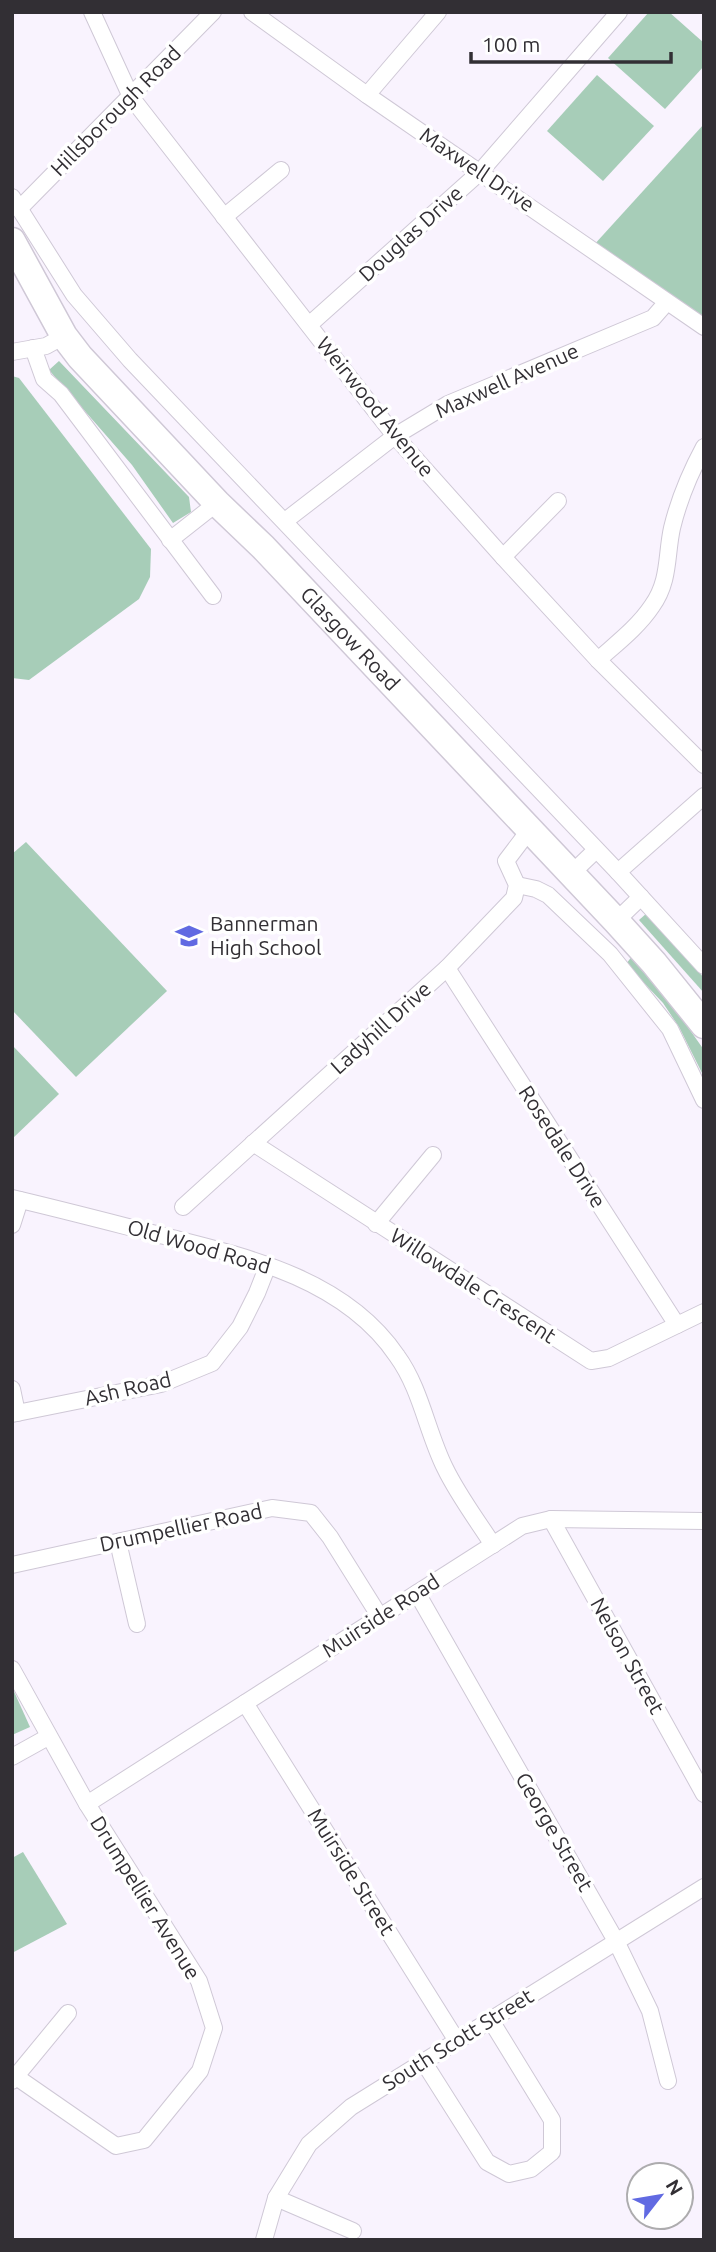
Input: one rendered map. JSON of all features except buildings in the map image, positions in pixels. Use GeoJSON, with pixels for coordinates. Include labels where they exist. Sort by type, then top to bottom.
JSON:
{"type":"FeatureCollection","features":[{"type":"Feature","properties":{"kind":"main road","name":"Glasgow Road"},"geometry":{"type":"LineString","coordinates":[[21,242],[64,336],[122,404],[531,828],[654,962],[704,1025]]}},
{"type":"Feature","properties":{"kind":"street","name":"Weirwood Avenue"},"geometry":{"type":"LineString","coordinates":[[92,12],[131,97],[395,436],[598,660],[704,765]]}},
{"type":"Feature","properties":{"kind":"street","name":"Hillsborough Road"},"geometry":{"type":"LineString","coordinates":[[15,203],[131,97],[214,12]]}},
{"type":"Feature","properties":{"kind":"street","name":"Maxwell Drive"},"geometry":{"type":"LineString","coordinates":[[252,12],[367,95],[704,327]]}},
{"type":"Feature","properties":{"kind":"street"},"geometry":{"type":"LineString","coordinates":[[367,95],[438,12]]}},
{"type":"Feature","properties":{"kind":"street","name":"Douglas Drive"},"geometry":{"type":"LineString","coordinates":[[309,325],[480,172],[619,12]]}},
{"type":"Feature","properties":{"kind":"street"},"geometry":{"type":"LineString","coordinates":[[224,217],[281,170]]}},
{"type":"Feature","properties":{"kind":"street","name":"Glasgow Road"},"geometry":{"type":"LineString","coordinates":[[15,203],[21,242],[74,295],[114,342],[704,966]]}},
{"type":"Feature","properties":{"kind":"street","name":"Maxwell Avenue"},"geometry":{"type":"LineString","coordinates":[[285,521],[395,436],[448,404],[653,318],[667,303]]}},
{"type":"Feature","properties":{"kind":"street"},"geometry":{"type":"LineString","coordinates":[[12,352],[46,346],[64,336]]}},
{"type":"Feature","properties":{"kind":"street"},"geometry":{"type":"LineString","coordinates":[[33,348],[44,379],[61,394],[213,596]]}},
{"type":"Feature","properties":{"kind":"street"},"geometry":{"type":"LineString","coordinates":[[598,660],[631,630],[653,605],[668,568],[672,530],[688,476],[704,447]]}},
{"type":"Feature","properties":{"kind":"street"},"geometry":{"type":"LineString","coordinates":[[503,557],[558,501]]}},
{"type":"Feature","properties":{"kind":"street"},"geometry":{"type":"LineString","coordinates":[[170,540],[216,503]]}},
{"type":"Feature","properties":{"kind":"street"},"geometry":{"type":"LineString","coordinates":[[618,872],[704,796]]}},
{"type":"Feature","properties":{"kind":"street"},"geometry":{"type":"LineString","coordinates":[[531,828],[506,861],[517,885],[548,895],[610,954],[670,1029],[704,1100]]}},
{"type":"Feature","properties":{"kind":"street"},"geometry":{"type":"LineString","coordinates":[[572,873],[596,850]]}},
{"type":"Feature","properties":{"kind":"street","name":"Ladyhill Drive"},"geometry":{"type":"LineString","coordinates":[[183,1207],[447,968],[514,898],[517,885]]}},
{"type":"Feature","properties":{"kind":"street"},"geometry":{"type":"LineString","coordinates":[[617,921],[641,897]]}},
{"type":"Feature","properties":{"kind":"street","name":"Rosedale Drive"},"geometry":{"type":"LineString","coordinates":[[447,968],[677,1325]]}},
{"type":"Feature","properties":{"kind":"street","name":"Willowdale Crescent"},"geometry":{"type":"LineString","coordinates":[[253,1143],[591,1361],[610,1359],[704,1312]]}},
{"type":"Feature","properties":{"kind":"street"},"geometry":{"type":"LineString","coordinates":[[376,1224],[433,1155]]}},
{"type":"Feature","properties":{"kind":"street"},"geometry":{"type":"LineString","coordinates":[[12,1225],[16,1199]]}},
{"type":"Feature","properties":{"kind":"street","name":"Old Wood Road"},"geometry":{"type":"LineString","coordinates":[[16,1199],[218,1248],[268,1265],[324,1291],[373,1325],[398,1357],[416,1391],[446,1470],[493,1545]]}},
{"type":"Feature","properties":{"kind":"street","name":"Ash Road"},"geometry":{"type":"LineString","coordinates":[[15,1414],[162,1384],[212,1363],[240,1327],[268,1265]]}},
{"type":"Feature","properties":{"kind":"street"},"geometry":{"type":"LineString","coordinates":[[12,1389],[15,1414]]}},
{"type":"Feature","properties":{"kind":"street","name":"Drumpellier Road"},"geometry":{"type":"LineString","coordinates":[[12,1564],[272,1508],[311,1513],[330,1537],[380,1617]]}},
{"type":"Feature","properties":{"kind":"street","name":"Muirside Road"},"geometry":{"type":"LineString","coordinates":[[87,1804],[522,1526],[551,1519],[704,1521]]}},
{"type":"Feature","properties":{"kind":"street","name":"Nelson Street"},"geometry":{"type":"LineString","coordinates":[[551,1519],[704,1794]]}},
{"type":"Feature","properties":{"kind":"street"},"geometry":{"type":"LineString","coordinates":[[118,1542],[137,1624]]}},
{"type":"Feature","properties":{"kind":"street","name":"George Street"},"geometry":{"type":"LineString","coordinates":[[417,1593],[616,1941],[650,2011],[668,2081]]}},
{"type":"Feature","properties":{"kind":"street","name":"Drumpellier Avenue"},"geometry":{"type":"LineString","coordinates":[[12,1669],[87,1804],[199,1981],[214,2028],[200,2071],[144,2140],[117,2146],[13,2077]]}},
{"type":"Feature","properties":{"kind":"street","name":"Muirside Street"},"geometry":{"type":"LineString","coordinates":[[245,1703],[457,2041]]}},
{"type":"Feature","properties":{"kind":"street"},"geometry":{"type":"LineString","coordinates":[[12,1757],[48,1737]]}},
{"type":"Feature","properties":{"kind":"street","name":"South Scott Street"},"geometry":{"type":"LineString","coordinates":[[264,2240],[276,2198],[309,2144],[351,2107],[704,1887]]}},
{"type":"Feature","properties":{"kind":"street"},"geometry":{"type":"LineString","coordinates":[[13,2077],[68,2013]]}},
{"type":"Feature","properties":{"kind":"street"},"geometry":{"type":"LineString","coordinates":[[424,2061],[487,2162],[509,2174],[531,2169],[552,2151],[552,2120],[491,2019]]}},
{"type":"Feature","properties":{"kind":"street"},"geometry":{"type":"LineString","coordinates":[[276,2198],[354,2231]]}},
{"type":"Feature","properties":{"kind":"green space"},"geometry":{"type":"Polygon","coordinates":[[[649,12],[669,12],[704,43],[704,66],[665,109],[608,58],[649,12]]]}},
{"type":"Feature","properties":{"kind":"green space"},"geometry":{"type":"Polygon","coordinates":[[[597,75],[654,126],[603,181],[547,131],[597,75]]]}},
{"type":"Feature","properties":{"kind":"green space"},"geometry":{"type":"Polygon","coordinates":[[[704,124],[704,320],[593,246],[704,124]]]}},
{"type":"Feature","properties":{"kind":"green space"},"geometry":{"type":"Polygon","coordinates":[[[59,361],[189,497],[191,512],[173,523],[132,465],[49,370],[59,361]]]}},
{"type":"Feature","properties":{"kind":"green space"},"geometry":{"type":"Polygon","coordinates":[[[12,376],[19,378],[151,549],[150,577],[139,599],[29,680],[12,678],[12,376]]]}},
{"type":"Feature","properties":{"kind":"green space"},"geometry":{"type":"Polygon","coordinates":[[[26,842],[167,991],[76,1077],[12,1010],[12,854],[26,842]]]}},
{"type":"Feature","properties":{"kind":"green space"},"geometry":{"type":"Polygon","coordinates":[[[647,913],[704,978],[704,993],[639,920],[647,913]]]}},
{"type":"Feature","properties":{"kind":"green space"},"geometry":{"type":"Polygon","coordinates":[[[633,955],[704,1050],[704,1077],[679,1027],[663,1003],[626,964],[633,955]]]}},
{"type":"Feature","properties":{"kind":"green space"},"geometry":{"type":"Polygon","coordinates":[[[12,1045],[59,1094],[12,1139],[12,1045]]]}},
{"type":"Feature","properties":{"kind":"green space"},"geometry":{"type":"Polygon","coordinates":[[[12,1687],[30,1727],[12,1735],[12,1687]]]}},
{"type":"Feature","properties":{"kind":"green space"},"geometry":{"type":"Polygon","coordinates":[[[23,1852],[67,1924],[12,1953],[12,1858],[23,1852]]]}},
{"type":"Feature","properties":{"kind":"place","name":"Bannerman High School"},"geometry":{"type":"Point","coordinates":[189,936]}}]}
